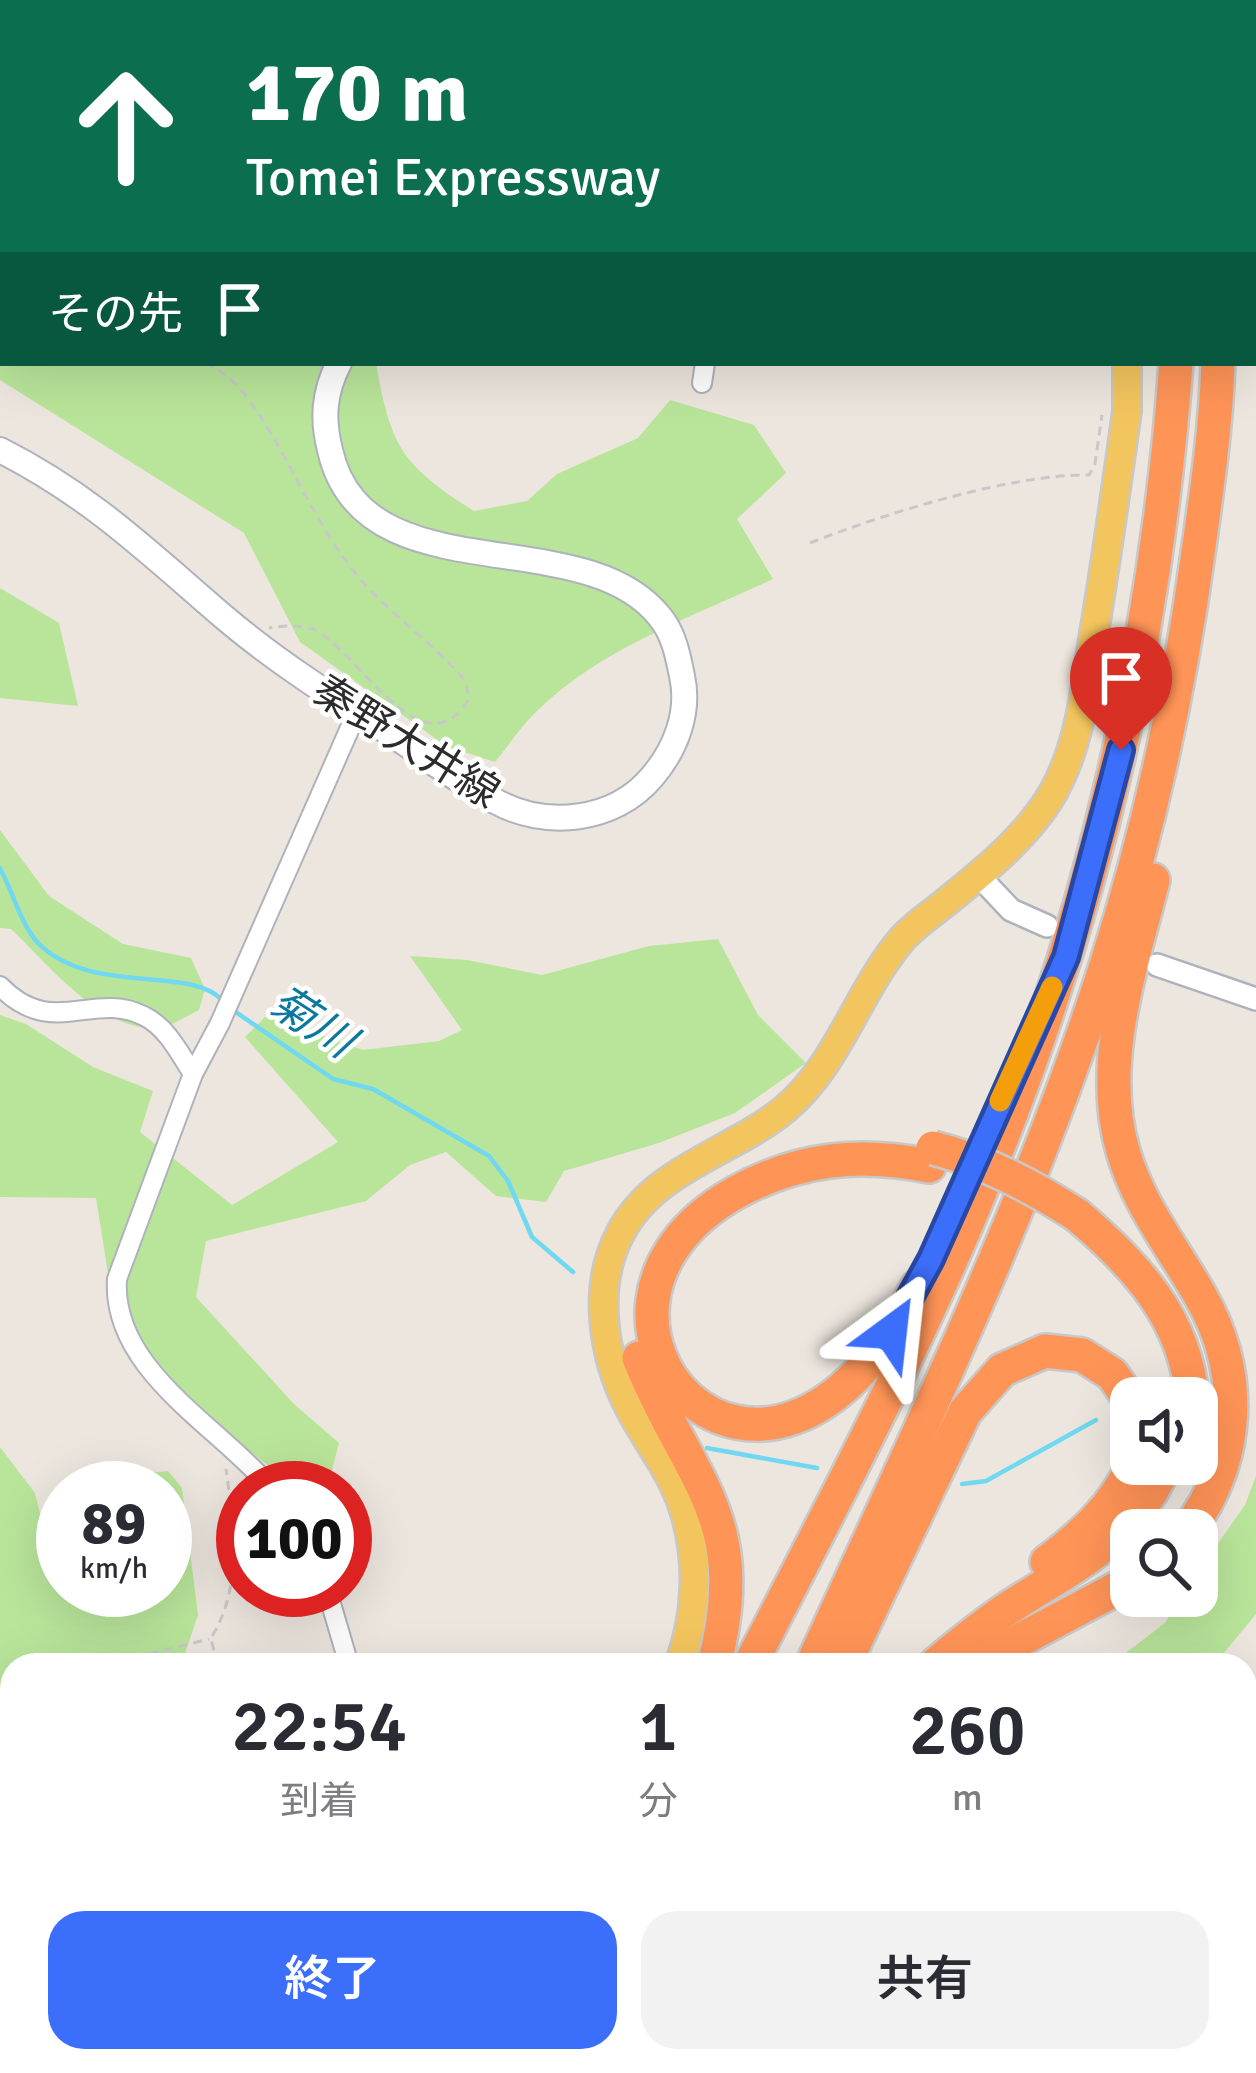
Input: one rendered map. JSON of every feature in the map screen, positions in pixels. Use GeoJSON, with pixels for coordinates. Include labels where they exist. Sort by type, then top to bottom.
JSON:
{"type":"FeatureCollection","features":[{"type":"Feature","properties":{"kind":"highway"},"geometry":{"type":"LineString","coordinates":[[756,1653],[936,1292],[1011,1113],[1066,957],[1135,686],[1161,518],[1176,366]]}},
{"type":"Feature","properties":{"kind":"highway"},"geometry":{"type":"LineString","coordinates":[[1203,1509],[1220,1473],[1231,1432],[1232,1382],[1203,1300],[1141,1198],[1123,1151],[1114,1074],[1118,1030],[1167,824],[1185,705],[1218,366]]}},
{"type":"Feature","properties":{"kind":"highway"},"geometry":{"type":"LineString","coordinates":[[817,1653],[1006,1232],[1078,1049],[1154,797],[1190,617]]}},
{"type":"Feature","properties":{"kind":"highway"},"geometry":{"type":"LineString","coordinates":[[931,1157],[863,1157],[803,1164],[764,1177],[718,1203],[682,1236],[658,1276],[651,1308],[655,1344],[668,1374],[685,1396],[712,1416],[745,1427],[781,1425],[825,1400],[865,1366],[891,1332],[931,1259],[1066,957]]}},
{"type":"Feature","properties":{"kind":"highway"},"geometry":{"type":"LineString","coordinates":[[717,1653],[728,1579],[722,1535],[709,1492],[637,1351],[633,1308],[640,1271],[668,1225],[706,1189],[755,1161],[799,1146],[830,1140],[898,1142],[1072,1224],[1129,1262],[1162,1306],[1189,1377]]}},
{"type":"Feature","properties":{"kind":"highway"},"geometry":{"type":"LineString","coordinates":[[1072,1224],[1143,1316],[1169,1377]]}},
{"type":"Feature","properties":{"kind":"highway"},"geometry":{"type":"LineString","coordinates":[[795,1653],[1006,1232]]}},
{"type":"Feature","properties":{"kind":"highway"},"geometry":{"type":"LineString","coordinates":[[850,1653],[965,1412],[1002,1370],[1045,1351],[1082,1355],[1114,1377]]}},
{"type":"Feature","properties":{"kind":"highway"},"geometry":{"type":"LineString","coordinates":[[944,1653],[995,1600],[1099,1519],[1124,1485]]}},
{"type":"Feature","properties":{"kind":"highway"},"geometry":{"type":"LineString","coordinates":[[948,1653],[1115,1538],[1140,1512],[1154,1485]]}},
{"type":"Feature","properties":{"kind":"highway"},"geometry":{"type":"LineString","coordinates":[[988,1653],[1110,1563]]}},
{"type":"Feature","properties":{"kind":"highway"},"geometry":{"type":"LineString","coordinates":[[995,1653],[1110,1592]]}},
{"type":"Feature","properties":{"kind":"main road","name":"秦野大井線"},"geometry":{"type":"LineString","coordinates":[[0,449],[92,503],[249,637],[464,785],[502,806],[533,815],[564,818],[621,804],[666,760],[680,729],[685,691],[677,649],[660,616],[591,573],[410,536],[377,520],[350,496],[332,462],[323,421],[330,380],[337,366]]}},
{"type":"Feature","properties":{"kind":"main road"},"geometry":{"type":"LineString","coordinates":[[683,1653],[694,1602],[693,1550],[664,1462],[630,1409],[612,1366],[605,1325],[605,1280],[620,1233],[648,1197],[678,1173],[785,1109],[824,1067],[854,1011],[904,937],[978,875],[1046,804],[1070,761],[1106,561],[1127,411],[1127,366]]}},
{"type":"Feature","properties":{"kind":"street"},"geometry":{"type":"LineString","coordinates":[[246,1461],[157,1380],[117,1308],[121,1264],[149,1201],[193,1074],[357,712]]}},
{"type":"Feature","properties":{"kind":"street"},"geometry":{"type":"LineString","coordinates":[[978,875],[1011,910],[1047,926]]}},
{"type":"Feature","properties":{"kind":"street"},"geometry":{"type":"LineString","coordinates":[[1157,965],[1256,999]]}},
{"type":"Feature","properties":{"kind":"street"},"geometry":{"type":"LineString","coordinates":[[0,986],[16,1002],[38,1012],[112,1009],[146,1016],[161,1028],[193,1074]]}},
{"type":"Feature","properties":{"kind":"street"},"geometry":{"type":"LineString","coordinates":[[335,1617],[345,1653]]}},
{"type":"Feature","properties":{"kind":"path"},"geometry":{"type":"LineString","coordinates":[[210,366],[248,397],[319,520],[360,578],[462,677],[470,694],[445,722],[424,724],[401,710],[334,642],[314,629],[282,626],[249,637]]}},
{"type":"Feature","properties":{"kind":"path"},"geometry":{"type":"LineString","coordinates":[[810,543],[943,501],[1056,475],[1089,475],[1102,415],[1127,411]]}},
{"type":"Feature","properties":{"kind":"path"},"geometry":{"type":"LineString","coordinates":[[153,1653],[211,1638],[227,1612],[234,1571],[225,1463],[229,1443]]}},
{"type":"Feature","properties":{"kind":"path"},"geometry":{"type":"LineString","coordinates":[[211,1638],[214,1653]]}},
{"type":"Feature","properties":{"kind":"green space"},"geometry":{"type":"Polygon","coordinates":[[[0,366],[377,366],[388,416],[404,452],[430,480],[474,511],[527,501],[557,474],[638,438],[670,400],[754,425],[786,473],[737,519],[773,579],[589,669],[537,711],[495,762],[446,746],[300,642],[244,533],[0,380],[0,366]]]}},
{"type":"Feature","properties":{"kind":"green space"},"geometry":{"type":"Polygon","coordinates":[[[0,588],[59,623],[78,706],[0,698],[0,588]]]}},
{"type":"Feature","properties":{"kind":"green space"},"geometry":{"type":"Polygon","coordinates":[[[0,830],[49,896],[123,944],[191,958],[205,989],[199,1010],[160,1028],[126,1023],[89,1003],[11,929],[0,928],[0,830]]]}},
{"type":"Feature","properties":{"kind":"green space"},"geometry":{"type":"Polygon","coordinates":[[[718,939],[758,1015],[806,1063],[735,1113],[659,1143],[564,1171],[546,1202],[496,1196],[446,1152],[410,1165],[366,1201],[206,1241],[196,1297],[294,1404],[339,1443],[334,1461],[262,1461],[150,1371],[111,1292],[96,1198],[0,1197],[0,1015],[26,1024],[93,1067],[153,1091],[140,1132],[232,1205],[338,1142],[245,1037],[266,1016],[363,1050],[439,1041],[462,1030],[410,956],[467,960],[542,975],[649,946],[718,939]]]}},
{"type":"Feature","properties":{"kind":"green space"},"geometry":{"type":"Polygon","coordinates":[[[0,1447],[36,1497],[36,1617],[192,1617],[192,1567],[198,1615],[185,1653],[0,1653],[0,1447]]]}},
{"type":"Feature","properties":{"kind":"green space"},"geometry":{"type":"Polygon","coordinates":[[[1256,1476],[1256,1614],[1224,1653],[1126,1653],[1169,1617],[1218,1617],[1218,1543],[1245,1505],[1256,1476]]]}},
{"type":"Feature","properties":{"kind":"waterway","name":"菊川"},"geometry":{"type":"LineString","coordinates":[[0,868],[32,936],[60,959],[111,975],[187,984],[222,1000]]}},
{"type":"Feature","properties":{"kind":"waterway","name":"菊川"},"geometry":{"type":"LineString","coordinates":[[230,1008],[333,1079],[373,1089],[489,1156],[508,1181],[532,1237],[573,1272]]}},
{"type":"Feature","properties":{"kind":"waterway","name":"菊川"},"geometry":{"type":"LineString","coordinates":[[962,1484],[986,1481],[1096,1420]]}},
{"type":"Feature","properties":{"kind":"waterway","name":"菊川"},"geometry":{"type":"LineString","coordinates":[[707,1448],[817,1468]]}},
{"type":"Feature","properties":{"kind":"slow traffic"},"geometry":{"type":"LineString","coordinates":[[1000,1101],[1052,987]]}},
{"type":"Feature","properties":{"kind":"route"},"geometry":{"type":"LineString","coordinates":[[891,1332],[931,1259],[1066,957],[1121,750]]}}]}
